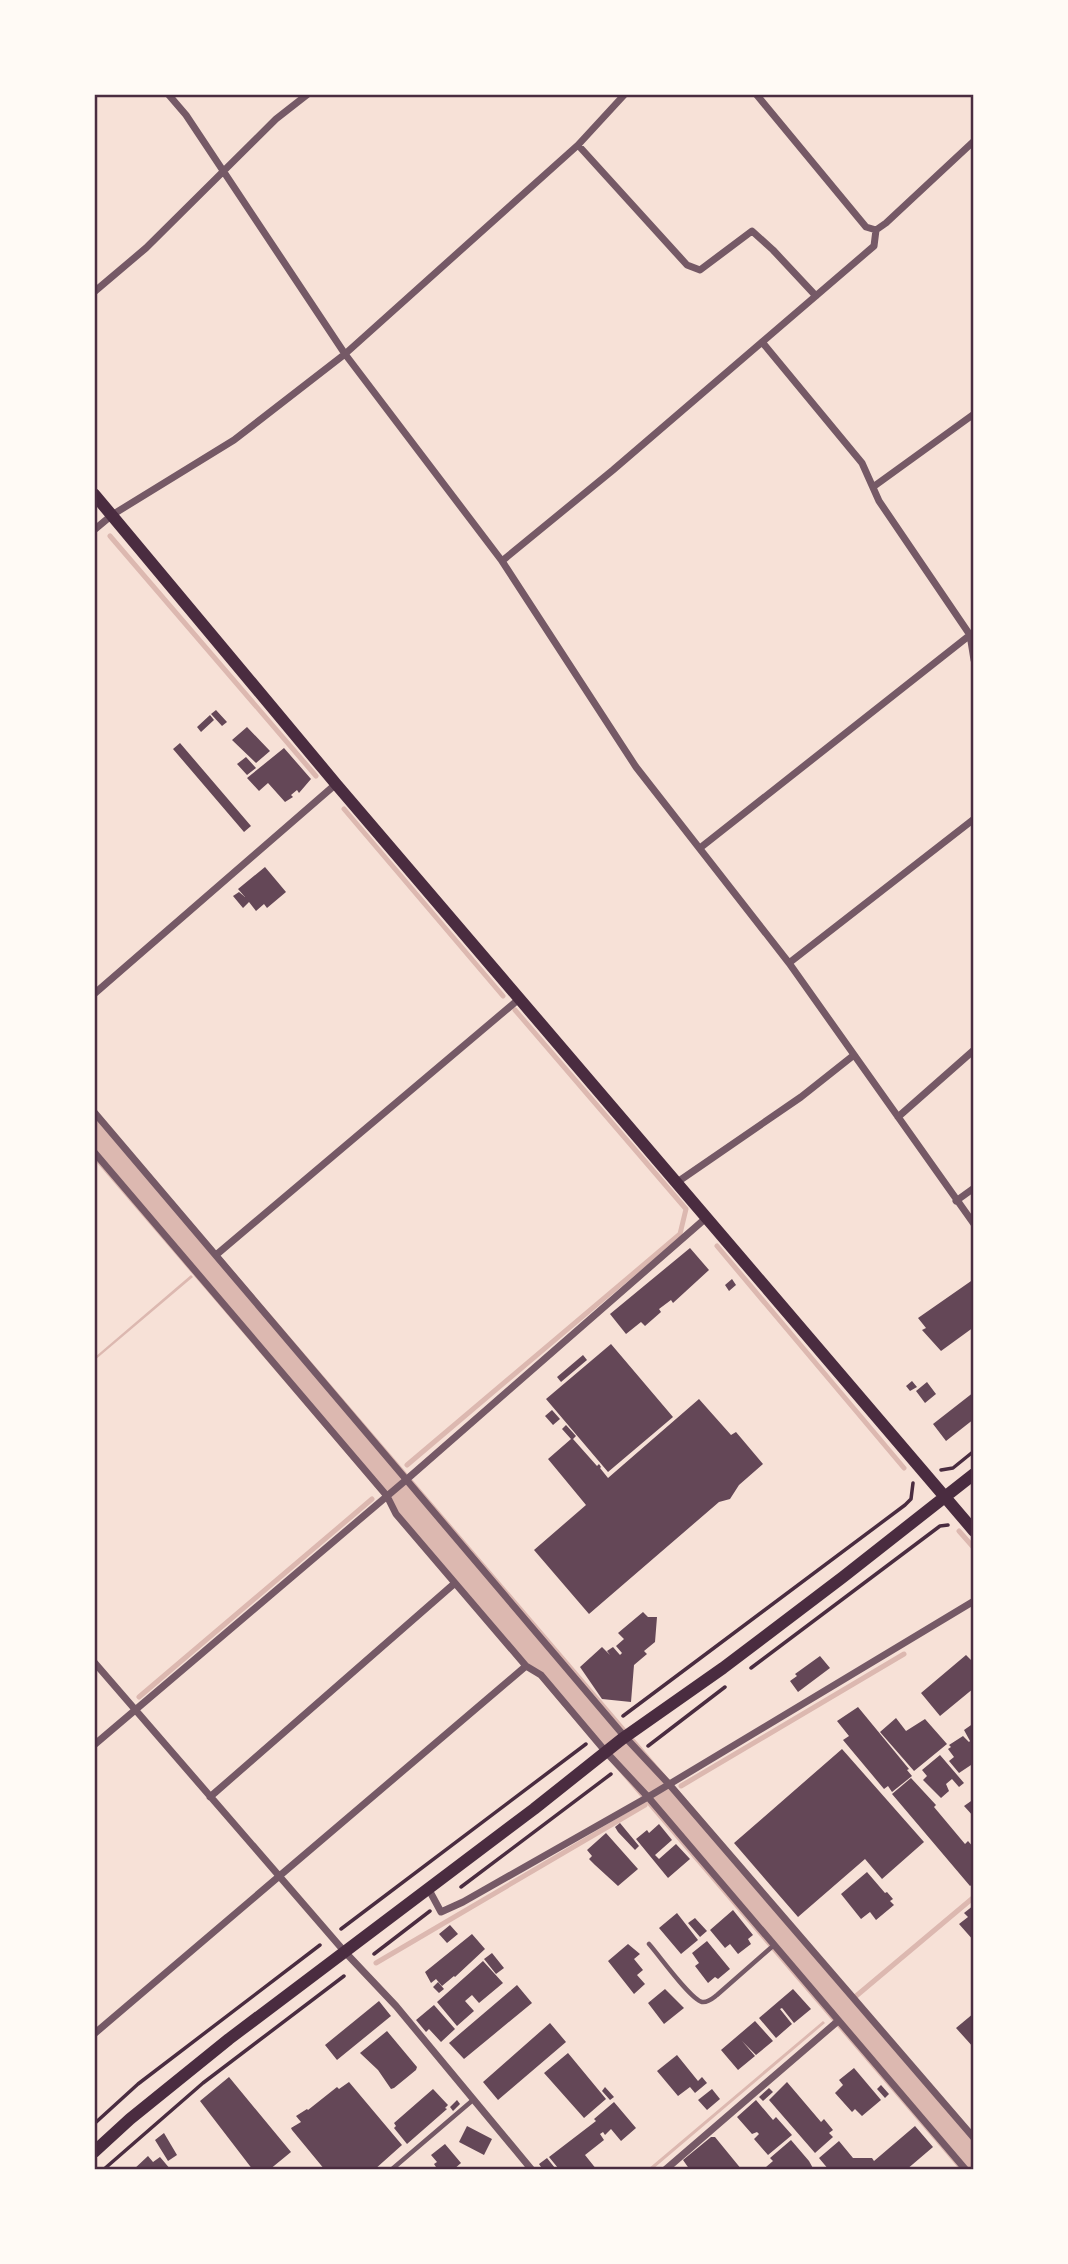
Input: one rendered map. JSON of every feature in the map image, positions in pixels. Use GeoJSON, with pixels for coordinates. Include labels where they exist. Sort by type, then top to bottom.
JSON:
{"type":"FeatureCollection","features":[{"type":"Feature","properties":{"kind":"main road"},"geometry":{"type":"LineString","coordinates":[[94,494],[519,999],[974,1531]]}},
{"type":"Feature","properties":{"kind":"main road"},"geometry":{"type":"LineString","coordinates":[[94,2152],[130,2119],[229,2039],[624,1738],[734,1660],[974,1474]]}},
{"type":"Feature","properties":{"kind":"street"},"geometry":{"type":"LineString","coordinates":[[167,94],[186,115],[345,354],[502,561],[636,767],[789,963],[974,1224]]}},
{"type":"Feature","properties":{"kind":"street"},"geometry":{"type":"LineString","coordinates":[[94,292],[146,248],[276,119],[308,94]]}},
{"type":"Feature","properties":{"kind":"street"},"geometry":{"type":"LineString","coordinates":[[94,530],[112,514],[234,440],[345,354],[578,145],[625,94]]}},
{"type":"Feature","properties":{"kind":"street"},"geometry":{"type":"LineString","coordinates":[[756,94],[866,227],[876,230],[887,223],[974,141]]}},
{"type":"Feature","properties":{"kind":"street"},"geometry":{"type":"LineString","coordinates":[[578,145],[687,265],[700,270],[752,231],[816,296]]}},
{"type":"Feature","properties":{"kind":"street"},"geometry":{"type":"LineString","coordinates":[[502,561],[613,470],[874,246],[876,230]]}},
{"type":"Feature","properties":{"kind":"street"},"geometry":{"type":"LineString","coordinates":[[762,342],[862,463],[879,501],[970,635],[974,660]]}},
{"type":"Feature","properties":{"kind":"street"},"geometry":{"type":"LineString","coordinates":[[873,487],[974,414]]}},
{"type":"Feature","properties":{"kind":"street"},"geometry":{"type":"LineString","coordinates":[[700,848],[970,635]]}},
{"type":"Feature","properties":{"kind":"street"},"geometry":{"type":"LineString","coordinates":[[94,994],[337,784]]}},
{"type":"Feature","properties":{"kind":"street"},"geometry":{"type":"LineString","coordinates":[[789,963],[974,819]]}},
{"type":"Feature","properties":{"kind":"street"},"geometry":{"type":"LineString","coordinates":[[216,1255],[519,999]]}},
{"type":"Feature","properties":{"kind":"street"},"geometry":{"type":"LineString","coordinates":[[898,1117],[974,1050]]}},
{"type":"Feature","properties":{"kind":"street"},"geometry":{"type":"LineString","coordinates":[[676,1183],[801,1097],[854,1055]]}},
{"type":"Feature","properties":{"kind":"street"},"geometry":{"type":"LineString","coordinates":[[94,1112],[624,1738],[640,1752],[974,2138]]}},
{"type":"Feature","properties":{"kind":"street"},"geometry":{"type":"LineString","coordinates":[[94,1152],[387,1496],[396,1514],[526,1666],[541,1675],[620,1767],[649,1796],[966,2169]]}},
{"type":"Feature","properties":{"kind":"street"},"geometry":{"type":"LineString","coordinates":[[956,1201],[974,1188]]}},
{"type":"Feature","properties":{"kind":"street"},"geometry":{"type":"LineString","coordinates":[[94,1745],[406,1480],[706,1218]]}},
{"type":"Feature","properties":{"kind":"street"},"geometry":{"type":"LineString","coordinates":[[210,1797],[455,1583]]}},
{"type":"Feature","properties":{"kind":"street"},"geometry":{"type":"LineString","coordinates":[[428,1888],[441,1912],[463,1902],[649,1796],[974,1601]]}},
{"type":"Feature","properties":{"kind":"street"},"geometry":{"type":"LineString","coordinates":[[94,1662],[344,1951],[396,2006],[531,2169]]}},
{"type":"Feature","properties":{"kind":"street"},"geometry":{"type":"LineString","coordinates":[[94,2034],[526,1666]]}},
{"type":"Feature","properties":{"kind":"street"},"geometry":{"type":"LineString","coordinates":[[665,2169],[838,2021]]}},
{"type":"Feature","properties":{"kind":"lane"},"geometry":{"type":"LineString","coordinates":[[649,1944],[701,2002],[717,1995],[774,1945]]}},
{"type":"Feature","properties":{"kind":"lane"},"geometry":{"type":"LineString","coordinates":[[391,2169],[473,2100]]}},
{"type":"Feature","properties":{"kind":"path"},"geometry":{"type":"LineString","coordinates":[[618,1719],[905,1505],[911,1499],[912,1474]]}},
{"type":"Feature","properties":{"kind":"path"},"geometry":{"type":"LineString","coordinates":[[748,1670],[934,1528],[944,1525],[952,1528]]}},
{"type":"Feature","properties":{"kind":"path"},"geometry":{"type":"LineString","coordinates":[[640,1752],[728,1685]]}},
{"type":"Feature","properties":{"kind":"path"},"geometry":{"type":"LineString","coordinates":[[339,1931],[590,1741]]}},
{"type":"Feature","properties":{"kind":"path"},"geometry":{"type":"LineString","coordinates":[[459,1888],[620,1767]]}},
{"type":"Feature","properties":{"kind":"path"},"geometry":{"type":"LineString","coordinates":[[374,1954],[438,1905]]}},
{"type":"Feature","properties":{"kind":"path"},"geometry":{"type":"LineString","coordinates":[[94,2124],[138,2084],[320,1945]]}},
{"type":"Feature","properties":{"kind":"path"},"geometry":{"type":"LineString","coordinates":[[103,2169],[203,2082],[344,1976]]}},
{"type":"Feature","properties":{"kind":"shaded area"},"geometry":{"type":"Polygon","coordinates":[[[191,1275],[193,1277],[95,1360],[95,1357],[191,1275]]]}},
{"type":"Feature","properties":{"kind":"shaded area"},"geometry":{"type":"Polygon","coordinates":[[[823,2021],[825,2023],[653,2169],[648,2169],[823,2021]]]}},
{"type":"Feature","properties":{"kind":"building"},"geometry":{"type":"Polygon","coordinates":[[[216,710],[227,722],[222,726],[211,714],[216,710]]]}},
{"type":"Feature","properties":{"kind":"building"},"geometry":{"type":"Polygon","coordinates":[[[210,715],[214,720],[201,732],[197,727],[210,715]]]}},
{"type":"Feature","properties":{"kind":"building"},"geometry":{"type":"Polygon","coordinates":[[[247,727],[270,751],[256,763],[232,740],[247,727]]]}},
{"type":"Feature","properties":{"kind":"building"},"geometry":{"type":"Polygon","coordinates":[[[180,743],[251,826],[244,832],[173,749],[180,743]]]}},
{"type":"Feature","properties":{"kind":"building"},"geometry":{"type":"Polygon","coordinates":[[[284,748],[311,779],[299,793],[297,790],[291,795],[293,797],[285,802],[268,783],[259,791],[247,778],[284,748]]]}},
{"type":"Feature","properties":{"kind":"building"},"geometry":{"type":"Polygon","coordinates":[[[246,757],[256,768],[247,775],[237,764],[246,757]]]}},
{"type":"Feature","properties":{"kind":"building"},"geometry":{"type":"Polygon","coordinates":[[[265,867],[286,892],[267,908],[264,904],[256,911],[249,902],[243,908],[233,896],[239,892],[245,897],[238,889],[265,867]]]}},
{"type":"Feature","properties":{"kind":"building"},"geometry":{"type":"Polygon","coordinates":[[[690,1248],[709,1270],[673,1303],[671,1300],[659,1309],[661,1312],[645,1326],[641,1322],[626,1334],[610,1314],[690,1248]]]}},
{"type":"Feature","properties":{"kind":"building"},"geometry":{"type":"Polygon","coordinates":[[[732,1279],[736,1285],[729,1291],[725,1285],[732,1279]]]}},
{"type":"Feature","properties":{"kind":"building"},"geometry":{"type":"Polygon","coordinates":[[[974,1279],[974,1327],[941,1351],[922,1330],[926,1328],[918,1318],[974,1279]]]}},
{"type":"Feature","properties":{"kind":"building"},"geometry":{"type":"Polygon","coordinates":[[[611,1344],[673,1417],[608,1472],[546,1399],[611,1344]]]}},
{"type":"Feature","properties":{"kind":"building"},"geometry":{"type":"Polygon","coordinates":[[[583,1355],[587,1360],[561,1382],[557,1377],[583,1355]]]}},
{"type":"Feature","properties":{"kind":"building"},"geometry":{"type":"Polygon","coordinates":[[[912,1381],[917,1387],[910,1391],[906,1386],[912,1381]]]}},
{"type":"Feature","properties":{"kind":"building"},"geometry":{"type":"Polygon","coordinates":[[[927,1382],[936,1394],[925,1403],[916,1391],[927,1382]]]}},
{"type":"Feature","properties":{"kind":"building"},"geometry":{"type":"Polygon","coordinates":[[[974,1392],[974,1419],[946,1441],[933,1424],[974,1392]]]}},
{"type":"Feature","properties":{"kind":"building"},"geometry":{"type":"Polygon","coordinates":[[[699,1399],[731,1435],[736,1432],[763,1464],[739,1485],[730,1499],[719,1502],[589,1614],[534,1550],[586,1505],[548,1459],[571,1439],[562,1429],[566,1425],[576,1436],[573,1439],[597,1466],[599,1464],[608,1478],[699,1399]]]}},
{"type":"Feature","properties":{"kind":"building"},"geometry":{"type":"Polygon","coordinates":[[[552,1410],[560,1419],[553,1425],[545,1416],[552,1410]]]}},
{"type":"Feature","properties":{"kind":"building"},"geometry":{"type":"Polygon","coordinates":[[[643,1612],[648,1617],[657,1617],[655,1642],[644,1651],[647,1654],[634,1665],[631,1702],[602,1699],[580,1667],[602,1647],[610,1655],[607,1651],[613,1647],[620,1655],[622,1653],[616,1646],[624,1639],[618,1633],[643,1612]]]}},
{"type":"Feature","properties":{"kind":"building"},"geometry":{"type":"Polygon","coordinates":[[[966,1655],[974,1663],[974,1688],[940,1716],[921,1693],[966,1655]]]}},
{"type":"Feature","properties":{"kind":"building"},"geometry":{"type":"Polygon","coordinates":[[[820,1656],[830,1668],[798,1692],[790,1681],[797,1676],[795,1674],[820,1656]]]}},
{"type":"Feature","properties":{"kind":"building"},"geometry":{"type":"Polygon","coordinates":[[[858,1707],[912,1776],[892,1792],[888,1786],[884,1789],[843,1740],[849,1736],[837,1721],[858,1707]]]}},
{"type":"Feature","properties":{"kind":"building"},"geometry":{"type":"Polygon","coordinates":[[[896,1718],[906,1731],[925,1719],[947,1744],[914,1771],[880,1732],[896,1718]]]}},
{"type":"Feature","properties":{"kind":"building"},"geometry":{"type":"Polygon","coordinates":[[[974,1723],[974,1763],[959,1773],[949,1761],[954,1757],[948,1749],[951,1747],[949,1745],[963,1736],[969,1742],[964,1730],[974,1723]]]}},
{"type":"Feature","properties":{"kind":"building"},"geometry":{"type":"Polygon","coordinates":[[[842,1749],[924,1842],[882,1879],[865,1859],[798,1917],[734,1843],[842,1749]]]}},
{"type":"Feature","properties":{"kind":"building"},"geometry":{"type":"Polygon","coordinates":[[[940,1755],[964,1783],[959,1787],[952,1779],[946,1784],[949,1791],[941,1798],[923,1780],[927,1776],[922,1770],[940,1755]]]}},
{"type":"Feature","properties":{"kind":"building"},"geometry":{"type":"Polygon","coordinates":[[[911,1778],[936,1805],[934,1807],[965,1844],[968,1841],[974,1848],[974,1883],[970,1886],[892,1794],[911,1778]]]}},
{"type":"Feature","properties":{"kind":"building"},"geometry":{"type":"Polygon","coordinates":[[[974,1799],[974,1817],[964,1806],[974,1799]]]}},
{"type":"Feature","properties":{"kind":"building"},"geometry":{"type":"Polygon","coordinates":[[[620,1823],[639,1846],[635,1850],[615,1827],[620,1823]]]}},
{"type":"Feature","properties":{"kind":"building"},"geometry":{"type":"Polygon","coordinates":[[[659,1824],[672,1840],[655,1855],[659,1859],[676,1844],[690,1859],[668,1878],[636,1839],[659,1824]]]}},
{"type":"Feature","properties":{"kind":"building"},"geometry":{"type":"Polygon","coordinates":[[[606,1833],[638,1869],[618,1886],[589,1859],[592,1856],[587,1850],[606,1833]]]}},
{"type":"Feature","properties":{"kind":"building"},"geometry":{"type":"Polygon","coordinates":[[[867,1872],[893,1899],[890,1901],[894,1905],[876,1920],[870,1912],[861,1919],[841,1894],[867,1872]]]}},
{"type":"Feature","properties":{"kind":"building"},"geometry":{"type":"Polygon","coordinates":[[[974,1905],[974,1941],[959,1924],[968,1917],[964,1913],[974,1905]]]}},
{"type":"Feature","properties":{"kind":"building"},"geometry":{"type":"Polygon","coordinates":[[[733,1910],[753,1935],[748,1939],[751,1944],[738,1954],[730,1944],[725,1948],[710,1930],[733,1910]]]}},
{"type":"Feature","properties":{"kind":"building"},"geometry":{"type":"Polygon","coordinates":[[[677,1913],[698,1940],[681,1954],[659,1928],[677,1913]]]}},
{"type":"Feature","properties":{"kind":"building"},"geometry":{"type":"Polygon","coordinates":[[[695,1918],[707,1931],[700,1937],[688,1923],[695,1918]]]}},
{"type":"Feature","properties":{"kind":"building"},"geometry":{"type":"Polygon","coordinates":[[[450,1925],[458,1934],[447,1943],[439,1934],[450,1925]]]}},
{"type":"Feature","properties":{"kind":"building"},"geometry":{"type":"Polygon","coordinates":[[[472,1934],[485,1949],[442,1986],[436,1979],[431,1983],[425,1972],[472,1934]]]}},
{"type":"Feature","properties":{"kind":"building"},"geometry":{"type":"Polygon","coordinates":[[[707,1941],[730,1969],[708,1983],[695,1966],[699,1963],[692,1953],[707,1941]]]}},
{"type":"Feature","properties":{"kind":"building"},"geometry":{"type":"Polygon","coordinates":[[[628,1944],[640,1954],[634,1959],[643,1970],[637,1975],[645,1984],[634,1994],[608,1961],[628,1944]]]}},
{"type":"Feature","properties":{"kind":"building"},"geometry":{"type":"Polygon","coordinates":[[[492,1953],[504,1968],[496,1974],[484,1959],[492,1953]]]}},
{"type":"Feature","properties":{"kind":"building"},"geometry":{"type":"Polygon","coordinates":[[[483,1961],[503,1983],[479,2003],[472,1995],[465,2001],[474,2011],[457,2026],[437,2002],[483,1961]]]}},
{"type":"Feature","properties":{"kind":"building"},"geometry":{"type":"Polygon","coordinates":[[[438,1982],[444,1989],[439,1993],[433,1987],[438,1982]]]}},
{"type":"Feature","properties":{"kind":"building"},"geometry":{"type":"Polygon","coordinates":[[[517,1985],[532,2003],[464,2059],[449,2043],[517,1985]]]}},
{"type":"Feature","properties":{"kind":"building"},"geometry":{"type":"Polygon","coordinates":[[[665,1989],[684,2008],[664,2024],[648,2003],[665,1989]]]}},
{"type":"Feature","properties":{"kind":"building"},"geometry":{"type":"Polygon","coordinates":[[[793,1989],[811,2009],[794,2023],[782,2008],[780,2009],[792,2024],[776,2038],[759,2018],[793,1989]]]}},
{"type":"Feature","properties":{"kind":"building"},"geometry":{"type":"Polygon","coordinates":[[[379,2001],[391,2016],[337,2060],[325,2045],[379,2001]]]}},
{"type":"Feature","properties":{"kind":"building"},"geometry":{"type":"Polygon","coordinates":[[[434,2005],[455,2029],[441,2042],[429,2029],[426,2032],[416,2020],[434,2005]]]}},
{"type":"Feature","properties":{"kind":"building"},"geometry":{"type":"Polygon","coordinates":[[[974,2013],[974,2048],[956,2028],[974,2013]]]}},
{"type":"Feature","properties":{"kind":"building"},"geometry":{"type":"Polygon","coordinates":[[[755,2021],[773,2041],[756,2055],[742,2041],[755,2056],[738,2070],[721,2050],[755,2021]]]}},
{"type":"Feature","properties":{"kind":"building"},"geometry":{"type":"Polygon","coordinates":[[[550,2023],[566,2042],[498,2100],[483,2082],[550,2023]]]}},
{"type":"Feature","properties":{"kind":"building"},"geometry":{"type":"Polygon","coordinates":[[[387,2031],[417,2067],[391,2089],[378,2070],[360,2053],[387,2031]]]}},
{"type":"Feature","properties":{"kind":"building"},"geometry":{"type":"Polygon","coordinates":[[[568,2053],[606,2099],[584,2118],[544,2073],[568,2053]]]}},
{"type":"Feature","properties":{"kind":"building"},"geometry":{"type":"Polygon","coordinates":[[[677,2055],[698,2081],[702,2077],[707,2083],[695,2093],[690,2087],[678,2096],[657,2071],[677,2055]]]}},
{"type":"Feature","properties":{"kind":"building"},"geometry":{"type":"Polygon","coordinates":[[[854,2068],[881,2100],[862,2116],[855,2109],[852,2112],[835,2093],[843,2085],[839,2080],[854,2068]]]}},
{"type":"Feature","properties":{"kind":"building"},"geometry":{"type":"Polygon","coordinates":[[[229,2077],[291,2152],[269,2170],[253,2170],[200,2101],[229,2077]]]}},
{"type":"Feature","properties":{"kind":"building"},"geometry":{"type":"Polygon","coordinates":[[[349,2082],[402,2145],[374,2170],[325,2170],[291,2128],[301,2122],[296,2116],[337,2087],[339,2089],[349,2082]]]}},
{"type":"Feature","properties":{"kind":"building"},"geometry":{"type":"Polygon","coordinates":[[[787,2082],[821,2122],[824,2119],[833,2130],[829,2133],[833,2137],[815,2153],[769,2100],[787,2082]]]}},
{"type":"Feature","properties":{"kind":"building"},"geometry":{"type":"Polygon","coordinates":[[[881,2085],[889,2094],[885,2098],[877,2089],[881,2085]]]}},
{"type":"Feature","properties":{"kind":"building"},"geometry":{"type":"Polygon","coordinates":[[[605,2087],[614,2097],[610,2100],[602,2091],[605,2087]]]}},
{"type":"Feature","properties":{"kind":"building"},"geometry":{"type":"Polygon","coordinates":[[[769,2088],[773,2092],[763,2101],[759,2097],[769,2088]]]}},
{"type":"Feature","properties":{"kind":"building"},"geometry":{"type":"Polygon","coordinates":[[[433,2089],[448,2105],[445,2108],[447,2109],[407,2144],[394,2128],[394,2123],[433,2089]]]}},
{"type":"Feature","properties":{"kind":"building"},"geometry":{"type":"Polygon","coordinates":[[[712,2089],[720,2099],[707,2110],[698,2100],[712,2089]]]}},
{"type":"Feature","properties":{"kind":"building"},"geometry":{"type":"Polygon","coordinates":[[[457,2100],[460,2104],[453,2111],[450,2107],[457,2100]]]}},
{"type":"Feature","properties":{"kind":"building"},"geometry":{"type":"Polygon","coordinates":[[[756,2100],[773,2120],[776,2117],[792,2135],[768,2155],[754,2139],[759,2134],[752,2134],[737,2117],[756,2100]]]}},
{"type":"Feature","properties":{"kind":"building"},"geometry":{"type":"Polygon","coordinates":[[[614,2102],[636,2128],[621,2141],[611,2129],[605,2135],[603,2132],[600,2134],[604,2140],[585,2155],[597,2170],[556,2170],[558,2168],[549,2157],[596,2121],[594,2119],[614,2102]]]}},
{"type":"Feature","properties":{"kind":"building"},"geometry":{"type":"Polygon","coordinates":[[[467,2126],[492,2139],[484,2155],[459,2142],[467,2126]]]}},
{"type":"Feature","properties":{"kind":"building"},"geometry":{"type":"Polygon","coordinates":[[[915,2126],[933,2147],[906,2170],[829,2170],[819,2158],[839,2141],[853,2158],[872,2158],[874,2161],[915,2126]]]}},
{"type":"Feature","properties":{"kind":"building"},"geometry":{"type":"Polygon","coordinates":[[[164,2133],[177,2155],[168,2161],[155,2140],[164,2133]]]}},
{"type":"Feature","properties":{"kind":"building"},"geometry":{"type":"Polygon","coordinates":[[[711,2137],[715,2137],[742,2170],[690,2170],[683,2160],[711,2137]]]}},
{"type":"Feature","properties":{"kind":"building"},"geometry":{"type":"Polygon","coordinates":[[[791,2140],[814,2170],[769,2170],[766,2167],[773,2161],[770,2158],[791,2140]]]}},
{"type":"Feature","properties":{"kind":"building"},"geometry":{"type":"Polygon","coordinates":[[[445,2144],[461,2163],[453,2170],[438,2170],[434,2164],[437,2162],[431,2155],[445,2144]]]}},
{"type":"Feature","properties":{"kind":"building"},"geometry":{"type":"Polygon","coordinates":[[[148,2156],[153,2162],[160,2157],[171,2170],[133,2170],[148,2156]]]}},
{"type":"Feature","properties":{"kind":"building"},"geometry":{"type":"Polygon","coordinates":[[[547,2158],[555,2168],[552,2170],[543,2170],[539,2164],[547,2158]]]}},
{"type":"Feature","properties":{"kind":"waterway"},"geometry":{"type":"LineString","coordinates":[[110,536],[316,776]]}},
{"type":"Feature","properties":{"kind":"waterway"},"geometry":{"type":"LineString","coordinates":[[344,809],[503,996]]}},
{"type":"Feature","properties":{"kind":"waterway"},"geometry":{"type":"LineString","coordinates":[[407,1465],[680,1234],[686,1209],[515,1010]]}},
{"type":"Feature","properties":{"kind":"waterway"},"geometry":{"type":"LineString","coordinates":[[94,1134],[974,2161]]}},
{"type":"Feature","properties":{"kind":"waterway"},"geometry":{"type":"LineString","coordinates":[[717,1246],[904,1468]]}},
{"type":"Feature","properties":{"kind":"waterway"},"geometry":{"type":"LineString","coordinates":[[139,1697],[372,1499]]}},
{"type":"Feature","properties":{"kind":"waterway"},"geometry":{"type":"LineString","coordinates":[[959,1531],[974,1548]]}},
{"type":"Feature","properties":{"kind":"waterway"},"geometry":{"type":"LineString","coordinates":[[681,1786],[904,1654]]}},
{"type":"Feature","properties":{"kind":"waterway"},"geometry":{"type":"LineString","coordinates":[[376,1963],[645,1805]]}},
{"type":"Feature","properties":{"kind":"waterway"},"geometry":{"type":"LineString","coordinates":[[843,2007],[974,1897]]}}]}
